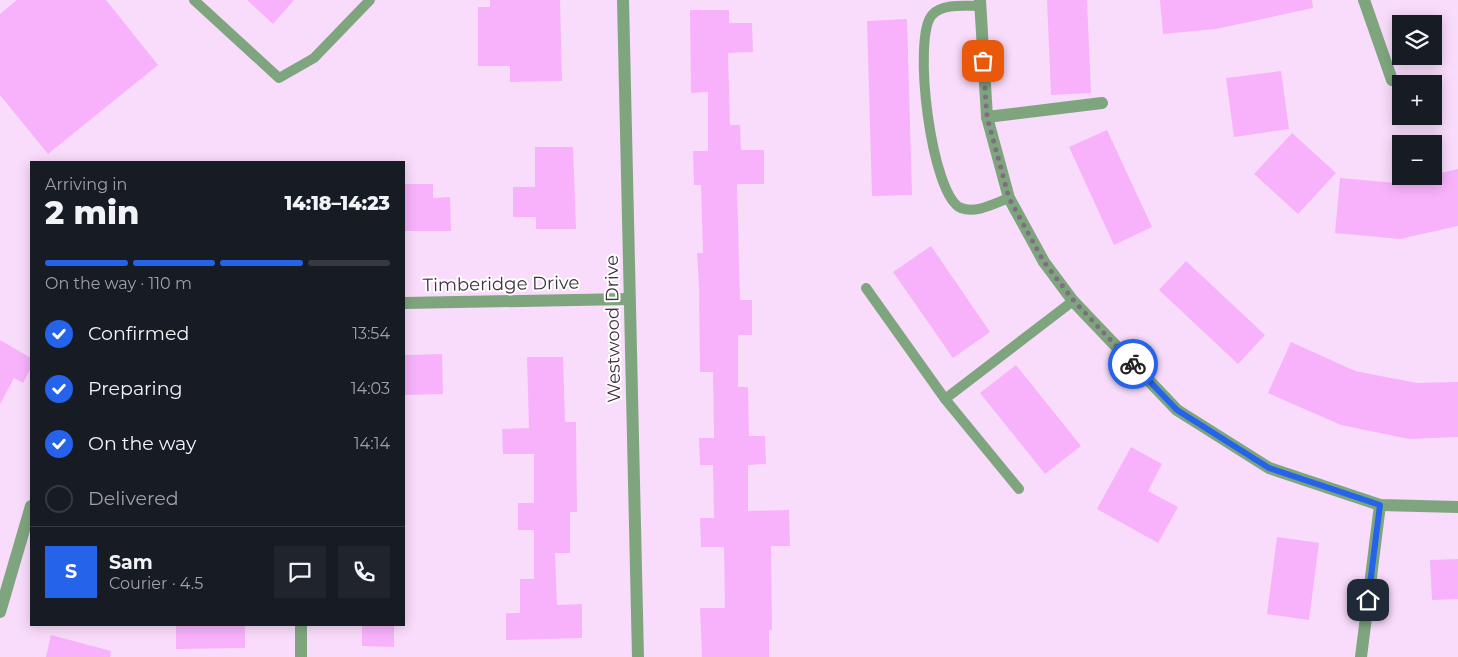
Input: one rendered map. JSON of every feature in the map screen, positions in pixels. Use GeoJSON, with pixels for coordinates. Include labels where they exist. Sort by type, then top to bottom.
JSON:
{"type":"FeatureCollection","features":[{"type":"Feature","properties":{"kind":"street","name":"Westwood Drive"},"geometry":{"type":"LineString","coordinates":[[623,0],[638,657]]}},
{"type":"Feature","properties":{"kind":"street"},"geometry":{"type":"LineString","coordinates":[[1364,0],[1392,80]]}},
{"type":"Feature","properties":{"kind":"street"},"geometry":{"type":"LineString","coordinates":[[980,3],[987,117],[1009,198],[1044,262],[1074,301],[1177,410],[1269,468],[1380,505],[1458,507]]}},
{"type":"Feature","properties":{"kind":"street"},"geometry":{"type":"LineString","coordinates":[[987,117],[1102,102]]}},
{"type":"Feature","properties":{"kind":"street","name":"Timberidge Drive"},"geometry":{"type":"LineString","coordinates":[[405,303],[629,299]]}},
{"type":"Feature","properties":{"kind":"street"},"geometry":{"type":"LineString","coordinates":[[1361,657],[1380,505]]}},
{"type":"Feature","properties":{"kind":"street"},"geometry":{"type":"LineString","coordinates":[[0,612],[30,509]]}},
{"type":"Feature","properties":{"kind":"street"},"geometry":{"type":"LineString","coordinates":[[301,626],[302,657]]}},
{"type":"Feature","properties":{"kind":"lane"},"geometry":{"type":"LineString","coordinates":[[194,0],[280,78],[314,58],[370,0]]}},
{"type":"Feature","properties":{"kind":"lane"},"geometry":{"type":"LineString","coordinates":[[980,3],[940,9],[932,15],[927,24],[924,83],[929,127],[938,170],[952,201],[961,208],[974,210],[1009,198]]}},
{"type":"Feature","properties":{"kind":"lane"},"geometry":{"type":"LineString","coordinates":[[866,288],[945,399],[1019,489]]}},
{"type":"Feature","properties":{"kind":"lane"},"geometry":{"type":"LineString","coordinates":[[945,399],[1074,301]]}},
{"type":"Feature","properties":{"kind":"building"},"geometry":{"type":"Polygon","coordinates":[[[17,0],[106,0],[158,65],[48,154],[0,95],[0,14],[17,0]]]}},
{"type":"Feature","properties":{"kind":"building"},"geometry":{"type":"Polygon","coordinates":[[[247,0],[294,0],[273,24],[247,0]]]}},
{"type":"Feature","properties":{"kind":"building"},"geometry":{"type":"Polygon","coordinates":[[[490,0],[560,0],[562,81],[510,82],[510,66],[478,66],[478,7],[490,7],[490,0]]]}},
{"type":"Feature","properties":{"kind":"building"},"geometry":{"type":"Polygon","coordinates":[[[1047,0],[1087,0],[1091,93],[1051,95],[1047,0]]]}},
{"type":"Feature","properties":{"kind":"building"},"geometry":{"type":"Polygon","coordinates":[[[1160,0],[1312,0],[1313,8],[1216,29],[1163,34],[1160,0]]]}},
{"type":"Feature","properties":{"kind":"building"},"geometry":{"type":"Polygon","coordinates":[[[690,10],[729,10],[729,23],[752,23],[753,52],[728,53],[730,125],[740,125],[741,150],[764,150],[764,184],[737,184],[740,300],[752,300],[752,335],[738,335],[738,387],[748,387],[749,436],[765,436],[766,464],[748,465],[748,511],[789,510],[790,546],[771,546],[772,630],[769,630],[769,657],[702,657],[700,608],[725,608],[724,547],[701,547],[700,518],[714,518],[713,465],[700,465],[699,438],[714,438],[713,372],[700,372],[697,253],[703,253],[701,185],[694,185],[693,151],[708,151],[708,92],[691,93],[690,10]]]}},
{"type":"Feature","properties":{"kind":"building"},"geometry":{"type":"Polygon","coordinates":[[[907,19],[912,195],[872,196],[867,21],[907,19]]]}},
{"type":"Feature","properties":{"kind":"building"},"geometry":{"type":"Polygon","coordinates":[[[1281,71],[1289,129],[1234,137],[1226,78],[1281,71]]]}},
{"type":"Feature","properties":{"kind":"building"},"geometry":{"type":"Polygon","coordinates":[[[1107,130],[1152,227],[1114,245],[1069,147],[1107,130]]]}},
{"type":"Feature","properties":{"kind":"building"},"geometry":{"type":"Polygon","coordinates":[[[1292,133],[1336,173],[1298,214],[1254,174],[1292,133]]]}},
{"type":"Feature","properties":{"kind":"building"},"geometry":{"type":"Polygon","coordinates":[[[535,147],[573,147],[576,229],[536,229],[536,217],[513,217],[513,187],[535,187],[535,147]]]}},
{"type":"Feature","properties":{"kind":"building"},"geometry":{"type":"Polygon","coordinates":[[[1458,169],[1458,226],[1400,239],[1335,233],[1340,178],[1392,183],[1392,185],[1442,185],[1442,173],[1458,169]]]}},
{"type":"Feature","properties":{"kind":"building"},"geometry":{"type":"Polygon","coordinates":[[[405,184],[433,184],[433,198],[450,197],[451,231],[405,231],[405,184]]]}},
{"type":"Feature","properties":{"kind":"building"},"geometry":{"type":"Polygon","coordinates":[[[931,246],[990,332],[953,358],[893,272],[931,246]]]}},
{"type":"Feature","properties":{"kind":"building"},"geometry":{"type":"Polygon","coordinates":[[[1186,261],[1265,335],[1238,364],[1159,290],[1186,261]]]}},
{"type":"Feature","properties":{"kind":"building"},"geometry":{"type":"Polygon","coordinates":[[[0,340],[30,357],[30,370],[23,383],[14,378],[0,404],[0,340]]]}},
{"type":"Feature","properties":{"kind":"building"},"geometry":{"type":"Polygon","coordinates":[[[1291,342],[1355,371],[1417,383],[1458,382],[1458,437],[1409,439],[1341,425],[1268,393],[1291,342]]]}},
{"type":"Feature","properties":{"kind":"building"},"geometry":{"type":"Polygon","coordinates":[[[442,354],[443,394],[405,395],[405,355],[442,354]]]}},
{"type":"Feature","properties":{"kind":"building"},"geometry":{"type":"Polygon","coordinates":[[[527,357],[563,357],[565,422],[576,422],[577,512],[570,512],[570,553],[555,553],[557,605],[582,604],[582,638],[506,640],[506,613],[520,613],[520,579],[534,579],[534,530],[518,530],[518,503],[534,503],[534,454],[503,454],[502,429],[529,428],[527,357]]]}},
{"type":"Feature","properties":{"kind":"building"},"geometry":{"type":"Polygon","coordinates":[[[1016,365],[1081,446],[1045,474],[980,393],[1016,365]]]}},
{"type":"Feature","properties":{"kind":"building"},"geometry":{"type":"Polygon","coordinates":[[[1131,447],[1162,464],[1148,491],[1178,507],[1158,543],[1097,509],[1131,447]]]}},
{"type":"Feature","properties":{"kind":"building"},"geometry":{"type":"Polygon","coordinates":[[[1277,537],[1319,543],[1309,620],[1267,614],[1277,537]]]}},
{"type":"Feature","properties":{"kind":"building"},"geometry":{"type":"Polygon","coordinates":[[[1458,559],[1458,599],[1432,600],[1430,560],[1458,559]]]}},
{"type":"Feature","properties":{"kind":"building"},"geometry":{"type":"Polygon","coordinates":[[[176,626],[245,626],[245,648],[176,649],[176,626]]]}},
{"type":"Feature","properties":{"kind":"building"},"geometry":{"type":"Polygon","coordinates":[[[362,626],[394,626],[394,647],[362,646],[362,626]]]}},
{"type":"Feature","properties":{"kind":"building"},"geometry":{"type":"Polygon","coordinates":[[[51,635],[111,651],[110,657],[46,657],[51,635]]]}},
{"type":"Feature","properties":{"kind":"way so far"},"geometry":{"type":"LineString","coordinates":[[983,61],[987,117],[1009,198],[1044,262],[1074,301],[1133,364]]}},
{"type":"Feature","properties":{"kind":"route"},"geometry":{"type":"LineString","coordinates":[[1133,364],[1177,410],[1269,468],[1380,505],[1368,600]]}}]}
